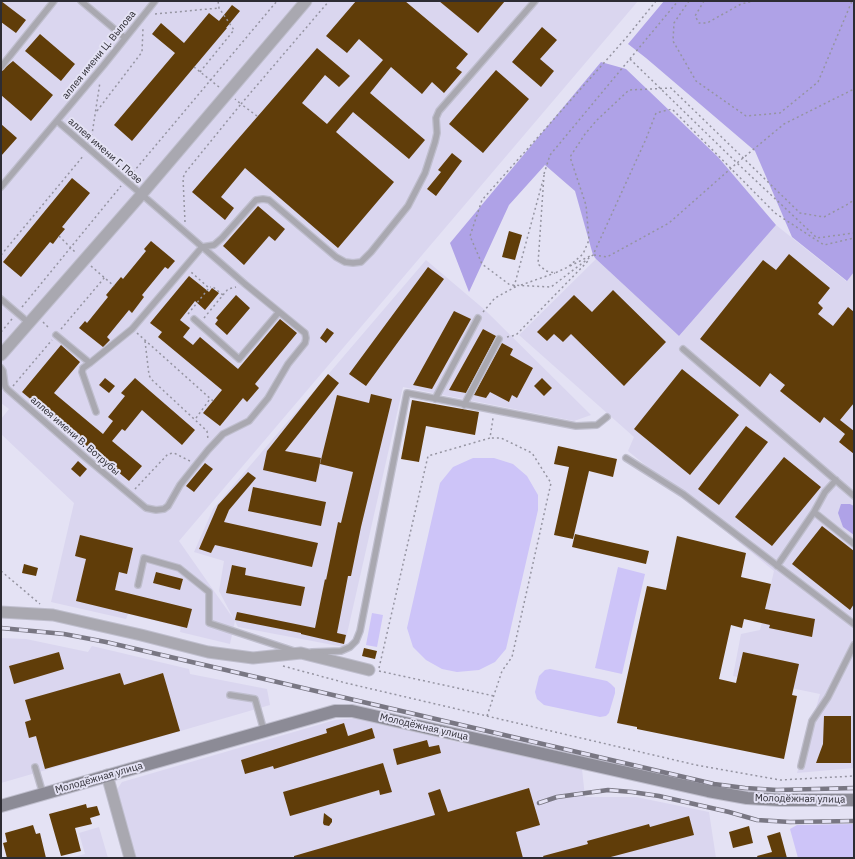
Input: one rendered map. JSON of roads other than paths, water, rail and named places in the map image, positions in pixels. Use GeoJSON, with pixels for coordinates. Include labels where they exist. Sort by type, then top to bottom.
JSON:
{"type":"FeatureCollection","features":[{"type":"Feature","properties":{"kind":"main road","name":"Молодёжная улица"},"geometry":{"type":"LineString","coordinates":[[1,806],[334,711],[352,711],[708,791],[747,798],[780,800],[854,800]]}},
{"type":"Feature","properties":{"kind":"street"},"geometry":{"type":"LineString","coordinates":[[1,355],[141,195],[306,1]]}},
{"type":"Feature","properties":{"kind":"street"},"geometry":{"type":"LineString","coordinates":[[1,612],[53,615],[208,652],[253,658],[301,653],[374,670]]}},
{"type":"Feature","properties":{"kind":"street"},"geometry":{"type":"LineString","coordinates":[[107,775],[130,858]]}},
{"type":"Feature","properties":{"kind":"lane"},"geometry":{"type":"LineString","coordinates":[[1,67],[54,1]]}},
{"type":"Feature","properties":{"kind":"lane"},"geometry":{"type":"LineString","coordinates":[[81,1],[125,38]]}},
{"type":"Feature","properties":{"kind":"lane","name":"аллея имени Ц. Вылова"},"geometry":{"type":"LineString","coordinates":[[1,187],[103,66],[155,1]]}},
{"type":"Feature","properties":{"kind":"lane"},"geometry":{"type":"LineString","coordinates":[[96,412],[82,372],[83,368],[132,329],[202,247],[214,245],[256,200],[269,200],[336,257],[353,264],[361,262],[371,252],[408,206],[425,173],[435,142],[437,133],[436,118],[439,111],[535,1]]}},
{"type":"Feature","properties":{"kind":"lane","name":"аллея имени Г. Позе"},"geometry":{"type":"LineString","coordinates":[[57,121],[90,148],[186,234],[305,333],[306,343],[288,364],[268,398],[249,421],[223,434],[197,464]]}},
{"type":"Feature","properties":{"kind":"lane"},"geometry":{"type":"LineString","coordinates":[[1,299],[17,312],[32,319]]}},
{"type":"Feature","properties":{"kind":"lane"},"geometry":{"type":"LineString","coordinates":[[194,319],[239,358],[279,312]]}},
{"type":"Feature","properties":{"kind":"lane"},"geometry":{"type":"LineString","coordinates":[[435,399],[478,318]]}},
{"type":"Feature","properties":{"kind":"lane"},"geometry":{"type":"LineString","coordinates":[[56,335],[90,363]]}},
{"type":"Feature","properties":{"kind":"lane"},"geometry":{"type":"LineString","coordinates":[[464,404],[499,340]]}},
{"type":"Feature","properties":{"kind":"lane"},"geometry":{"type":"LineString","coordinates":[[683,349],[854,496]]}},
{"type":"Feature","properties":{"kind":"lane","name":"аллея имени В. Вотрубы"},"geometry":{"type":"LineString","coordinates":[[1,368],[3,371],[5,386],[9,390],[86,458],[146,508],[156,510],[164,509],[168,506],[180,485],[197,464]]}},
{"type":"Feature","properties":{"kind":"lane"},"geometry":{"type":"LineString","coordinates":[[138,585],[144,558],[179,568],[209,592],[209,623],[301,653],[341,651],[350,648],[356,641],[360,631],[407,393],[576,426],[597,425],[607,417]]}},
{"type":"Feature","properties":{"kind":"lane"},"geometry":{"type":"LineString","coordinates":[[626,458],[683,494],[854,624]]}},
{"type":"Feature","properties":{"kind":"lane"},"geometry":{"type":"LineString","coordinates":[[777,566],[814,512],[825,492],[836,480]]}},
{"type":"Feature","properties":{"kind":"lane"},"geometry":{"type":"LineString","coordinates":[[814,512],[854,544]]}},
{"type":"Feature","properties":{"kind":"lane"},"geometry":{"type":"LineString","coordinates":[[801,766],[812,721],[828,697],[854,645]]}},
{"type":"Feature","properties":{"kind":"lane"},"geometry":{"type":"LineString","coordinates":[[230,695],[255,699],[264,731]]}},
{"type":"Feature","properties":{"kind":"lane"},"geometry":{"type":"LineString","coordinates":[[35,767],[43,794]]}},
{"type":"Feature","properties":{"kind":"railway"},"geometry":{"type":"LineString","coordinates":[[1,628],[64,634],[106,642],[714,784],[777,790],[854,788]]}},
{"type":"Feature","properties":{"kind":"railway"},"geometry":{"type":"LineString","coordinates":[[539,803],[557,797],[608,790],[659,796],[757,820],[790,822],[854,821]]}}]}
